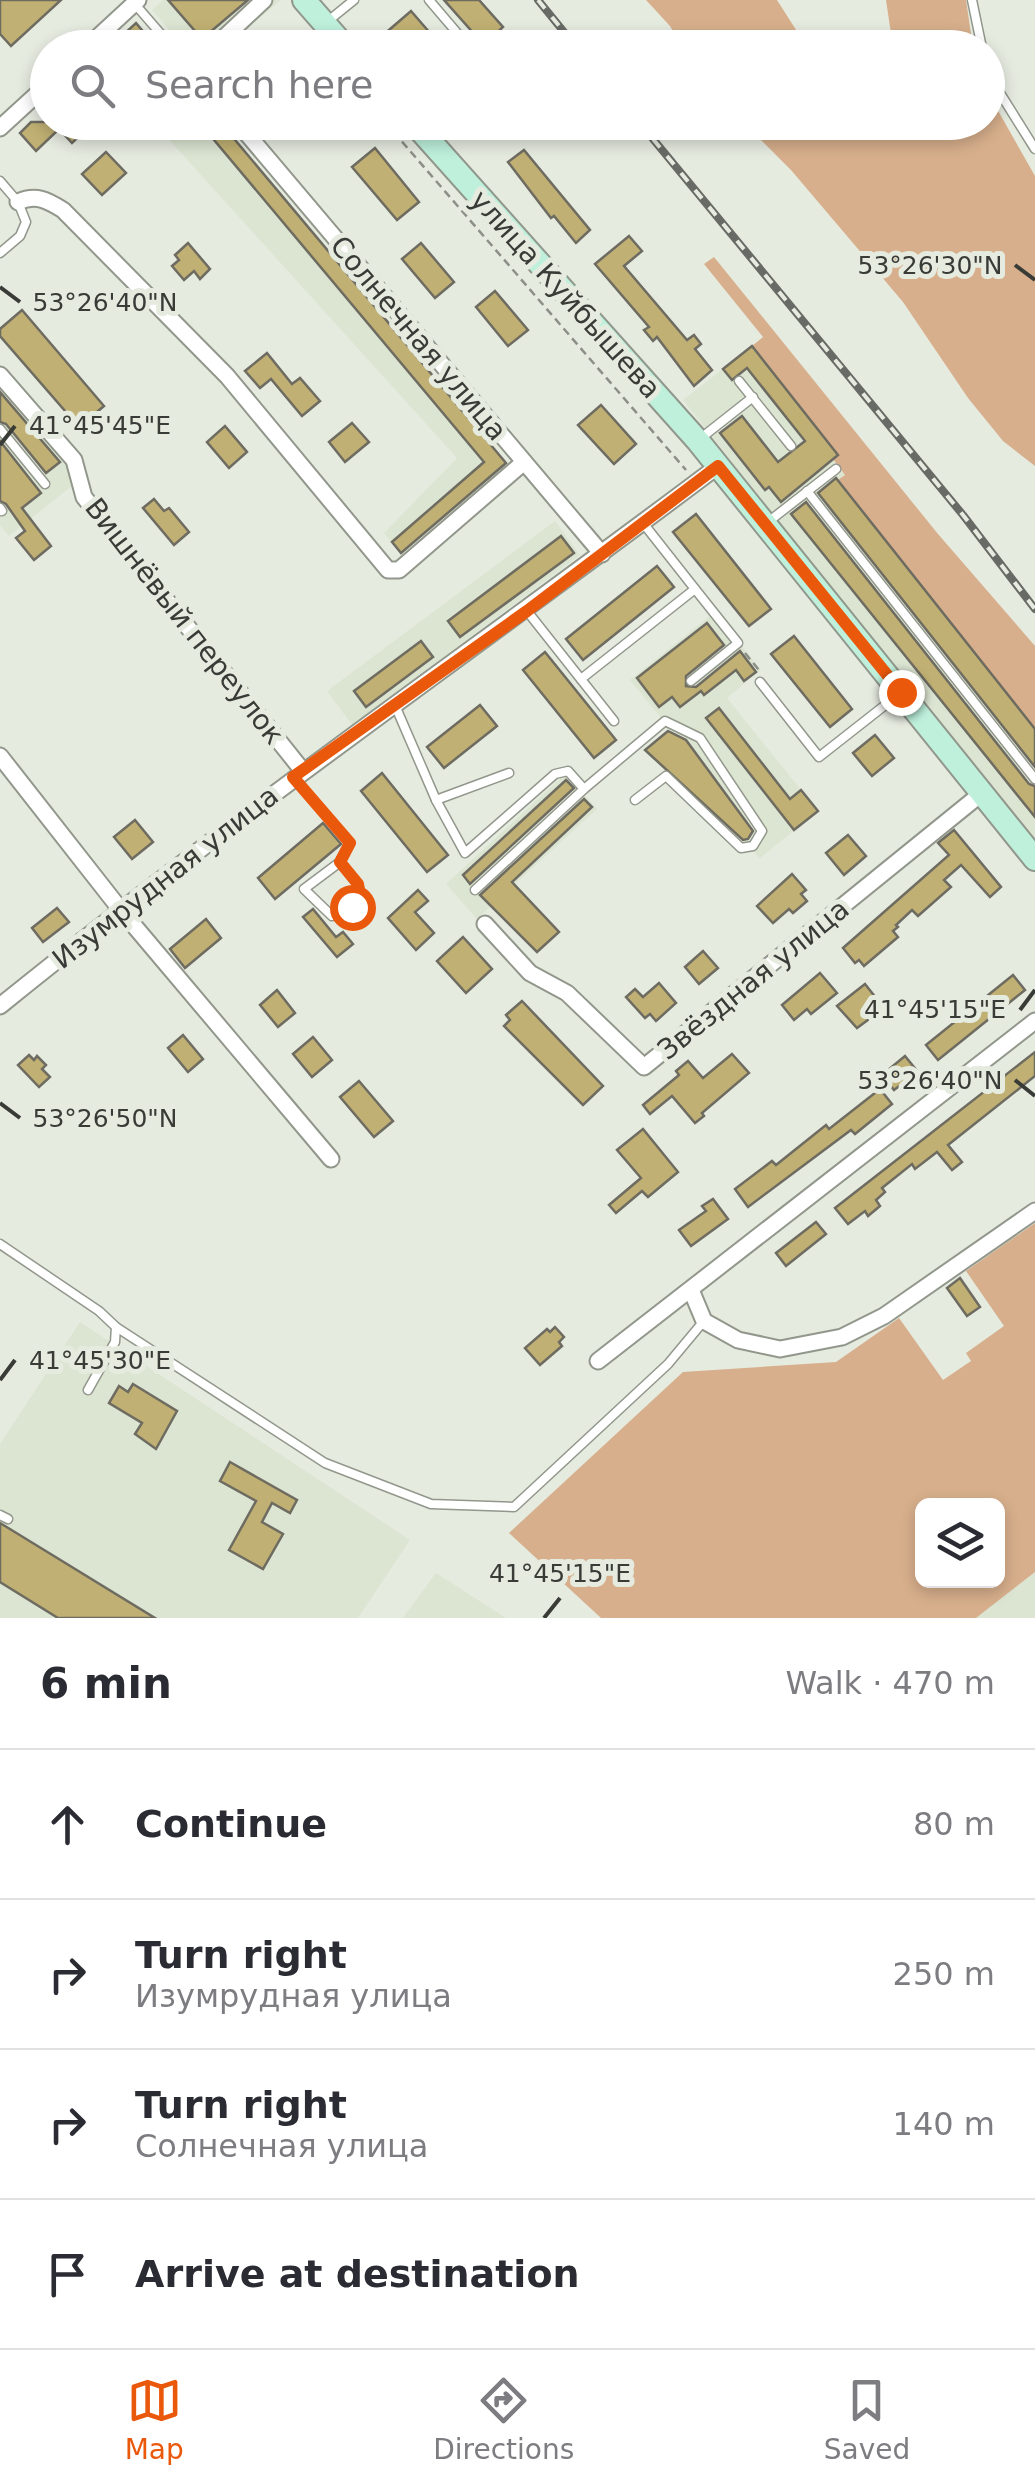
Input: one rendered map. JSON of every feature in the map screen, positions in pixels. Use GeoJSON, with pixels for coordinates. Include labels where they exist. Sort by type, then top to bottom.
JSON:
{"type":"FeatureCollection","features":[{"type":"Feature","properties":{"kind":"street"},"geometry":{"type":"LineString","coordinates":[[232,30],[264,0]]}},
{"type":"Feature","properties":{"kind":"street"},"geometry":{"type":"LineString","coordinates":[[304,0],[330,30]]}},
{"type":"Feature","properties":{"kind":"street"},"geometry":{"type":"LineString","coordinates":[[105,30],[136,1]]}},
{"type":"Feature","properties":{"kind":"street"},"geometry":{"type":"LineString","coordinates":[[0,128],[30,100]]}},
{"type":"Feature","properties":{"kind":"street","name":"Солнечная улица"},"geometry":{"type":"LineString","coordinates":[[252,140],[602,554]]}},
{"type":"Feature","properties":{"kind":"street","name":"улица Куйбышева"},"geometry":{"type":"LineString","coordinates":[[429,140],[718,466]]}},
{"type":"Feature","properties":{"kind":"street"},"geometry":{"type":"LineString","coordinates":[[18,202],[28,197],[44,198],[76,222],[226,376],[388,570],[399,570],[524,462]]}},
{"type":"Feature","properties":{"kind":"street","name":"Вишнёвый переулок"},"geometry":{"type":"LineString","coordinates":[[0,375],[74,460],[84,497],[298,774]]}},
{"type":"Feature","properties":{"kind":"street"},"geometry":{"type":"LineString","coordinates":[[718,466],[1035,859]]}},
{"type":"Feature","properties":{"kind":"street","name":"Изумрудная улица"},"geometry":{"type":"LineString","coordinates":[[0,1006],[298,774],[527,611],[718,466]]}},
{"type":"Feature","properties":{"kind":"street"},"geometry":{"type":"LineString","coordinates":[[0,756],[120,909],[331,1158]]}},
{"type":"Feature","properties":{"kind":"street","name":"Звёздная улица"},"geometry":{"type":"LineString","coordinates":[[485,924],[530,973],[566,992],[644,1067],[982,793]]}},
{"type":"Feature","properties":{"kind":"street"},"geometry":{"type":"LineString","coordinates":[[598,1361],[1035,1020]]}},
{"type":"Feature","properties":{"kind":"street"},"geometry":{"type":"LineString","coordinates":[[691,1290],[704,1321],[738,1340],[780,1350],[842,1337],[884,1316],[1035,1210]]}},
{"type":"Feature","properties":{"kind":"lane"},"geometry":{"type":"LineString","coordinates":[[325,24],[354,0]]}},
{"type":"Feature","properties":{"kind":"lane"},"geometry":{"type":"LineString","coordinates":[[429,0],[455,30]]}},
{"type":"Feature","properties":{"kind":"lane"},"geometry":{"type":"LineString","coordinates":[[972,0],[978,30]]}},
{"type":"Feature","properties":{"kind":"lane"},"geometry":{"type":"LineString","coordinates":[[136,1],[159,30]]}},
{"type":"Feature","properties":{"kind":"lane"},"geometry":{"type":"LineString","coordinates":[[1005,101],[1035,148]]}},
{"type":"Feature","properties":{"kind":"lane"},"geometry":{"type":"LineString","coordinates":[[0,180],[18,202],[26,222],[20,236],[0,253]]}},
{"type":"Feature","properties":{"kind":"lane"},"geometry":{"type":"LineString","coordinates":[[740,380],[791,446]]}},
{"type":"Feature","properties":{"kind":"lane"},"geometry":{"type":"LineString","coordinates":[[698,441],[753,398]]}},
{"type":"Feature","properties":{"kind":"lane"},"geometry":{"type":"LineString","coordinates":[[0,429],[45,484]]}},
{"type":"Feature","properties":{"kind":"lane"},"geometry":{"type":"LineString","coordinates":[[764,525],[836,469]]}},
{"type":"Feature","properties":{"kind":"lane"},"geometry":{"type":"LineString","coordinates":[[807,491],[1035,779]]}},
{"type":"Feature","properties":{"kind":"lane"},"geometry":{"type":"LineString","coordinates":[[643,523],[738,644],[691,681]]}},
{"type":"Feature","properties":{"kind":"lane"},"geometry":{"type":"LineString","coordinates":[[581,679],[695,589]]}},
{"type":"Feature","properties":{"kind":"lane"},"geometry":{"type":"LineString","coordinates":[[527,611],[614,720]]}},
{"type":"Feature","properties":{"kind":"lane"},"geometry":{"type":"LineString","coordinates":[[760,682],[819,757],[901,692]]}},
{"type":"Feature","properties":{"kind":"lane"},"geometry":{"type":"LineString","coordinates":[[394,703],[436,800],[465,853],[555,774],[568,771],[584,789]]}},
{"type":"Feature","properties":{"kind":"lane"},"geometry":{"type":"LineString","coordinates":[[475,890],[584,789],[665,721],[700,738],[762,832],[761,837],[753,846],[741,848],[666,776],[635,800]]}},
{"type":"Feature","properties":{"kind":"lane"},"geometry":{"type":"LineString","coordinates":[[436,800],[509,773]]}},
{"type":"Feature","properties":{"kind":"lane"},"geometry":{"type":"LineString","coordinates":[[298,774],[350,843],[340,862],[304,889],[332,916],[352,907],[360,896],[358,884],[340,862]]}},
{"type":"Feature","properties":{"kind":"lane"},"geometry":{"type":"LineString","coordinates":[[0,1244],[99,1311],[116,1327],[325,1463],[431,1504],[514,1507],[668,1364],[704,1321]]}},
{"type":"Feature","properties":{"kind":"lane"},"geometry":{"type":"LineString","coordinates":[[88,1390],[115,1342],[116,1327]]}},
{"type":"Feature","properties":{"kind":"path"},"geometry":{"type":"LineString","coordinates":[[401,140],[696,482]]}},
{"type":"Feature","properties":{"kind":"path"},"geometry":{"type":"LineString","coordinates":[[738,644],[762,674],[760,682]]}},
{"type":"Feature","properties":{"kind":"shaded area"},"geometry":{"type":"Polygon","coordinates":[[[163,0],[281,0],[245,30],[169,30],[152,10],[163,0]]]}},
{"type":"Feature","properties":{"kind":"shaded area"},"geometry":{"type":"Polygon","coordinates":[[[646,0],[777,0],[796,30],[672,30],[646,0]]]}},
{"type":"Feature","properties":{"kind":"shaded area"},"geometry":{"type":"Polygon","coordinates":[[[886,0],[966,0],[970,30],[890,30],[886,0]]]}},
{"type":"Feature","properties":{"kind":"shaded area"},"geometry":{"type":"Polygon","coordinates":[[[1005,123],[1035,176],[1035,466],[1003,441],[968,398],[903,302],[761,140],[1005,140],[1005,123]]]}},
{"type":"Feature","properties":{"kind":"shaded area"},"geometry":{"type":"Polygon","coordinates":[[[169,140],[234,140],[507,465],[403,555],[384,533],[457,458],[169,140]]]}},
{"type":"Feature","properties":{"kind":"shaded area"},"geometry":{"type":"Polygon","coordinates":[[[714,257],[938,534],[1035,646],[1035,729],[838,480],[845,475],[833,459],[838,455],[752,346],[763,337],[704,264],[714,257]]]}},
{"type":"Feature","properties":{"kind":"shaded area"},"geometry":{"type":"Polygon","coordinates":[[[752,346],[838,455],[845,475],[839,481],[1035,729],[1035,845],[683,400],[752,346]]]}},
{"type":"Feature","properties":{"kind":"shaded area"},"geometry":{"type":"Polygon","coordinates":[[[0,385],[67,463],[73,485],[9,536],[0,525],[0,385]]]}},
{"type":"Feature","properties":{"kind":"shaded area"},"geometry":{"type":"Polygon","coordinates":[[[555,521],[580,555],[352,725],[327,691],[555,521]]]}},
{"type":"Feature","properties":{"kind":"shaded area"},"geometry":{"type":"Polygon","coordinates":[[[715,612],[761,670],[727,698],[818,811],[760,858],[645,750],[670,729],[630,680],[715,612]]]}},
{"type":"Feature","properties":{"kind":"shaded area"},"geometry":{"type":"Polygon","coordinates":[[[565,774],[597,809],[477,919],[446,884],[565,774]]]}},
{"type":"Feature","properties":{"kind":"shaded area"},"geometry":{"type":"Polygon","coordinates":[[[1035,1223],[1035,1572],[976,1618],[601,1618],[509,1533],[683,1372],[836,1362],[899,1318],[943,1380],[971,1361],[966,1353],[1004,1326],[966,1271],[1035,1223]]]}},
{"type":"Feature","properties":{"kind":"shaded area"},"geometry":{"type":"Polygon","coordinates":[[[80,1322],[410,1540],[358,1618],[0,1618],[0,1444],[80,1322]]]}},
{"type":"Feature","properties":{"kind":"shaded area"},"geometry":{"type":"Polygon","coordinates":[[[1035,1572],[1035,1618],[976,1618],[1035,1572]]]}},
{"type":"Feature","properties":{"kind":"shaded area"},"geometry":{"type":"Polygon","coordinates":[[[436,1573],[506,1618],[403,1618],[436,1573]]]}},
{"type":"Feature","properties":{"kind":"building"},"geometry":{"type":"Polygon","coordinates":[[[0,0],[61,0],[11,46],[0,34],[0,0]]]}},
{"type":"Feature","properties":{"kind":"building"},"geometry":{"type":"Polygon","coordinates":[[[168,0],[248,0],[213,30],[194,30],[168,0]]]}},
{"type":"Feature","properties":{"kind":"building"},"geometry":{"type":"Polygon","coordinates":[[[444,0],[479,0],[503,27],[471,30],[444,0]]]}},
{"type":"Feature","properties":{"kind":"building"},"geometry":{"type":"Polygon","coordinates":[[[411,11],[427,30],[389,30],[411,11]]]}},
{"type":"Feature","properties":{"kind":"building"},"geometry":{"type":"Polygon","coordinates":[[[30,123],[30,140],[48,140],[36,151],[20,133],[30,123]]]}},
{"type":"Feature","properties":{"kind":"building"},"geometry":{"type":"Polygon","coordinates":[[[214,140],[235,140],[506,463],[401,553],[392,542],[484,462],[214,140]]]}},
{"type":"Feature","properties":{"kind":"building"},"geometry":{"type":"Polygon","coordinates":[[[375,148],[419,202],[397,220],[352,167],[375,148]]]}},
{"type":"Feature","properties":{"kind":"building"},"geometry":{"type":"Polygon","coordinates":[[[524,150],[590,230],[576,243],[554,216],[551,218],[508,162],[524,150]]]}},
{"type":"Feature","properties":{"kind":"building"},"geometry":{"type":"Polygon","coordinates":[[[106,152],[126,173],[102,195],[82,174],[106,152]]]}},
{"type":"Feature","properties":{"kind":"building"},"geometry":{"type":"Polygon","coordinates":[[[629,236],[642,251],[624,266],[687,340],[694,335],[701,344],[695,349],[712,370],[694,386],[657,337],[653,341],[644,330],[649,327],[595,264],[629,236]]]}},
{"type":"Feature","properties":{"kind":"building"},"geometry":{"type":"Polygon","coordinates":[[[188,243],[210,269],[200,279],[194,271],[184,280],[172,266],[179,260],[175,255],[188,243]]]}},
{"type":"Feature","properties":{"kind":"building"},"geometry":{"type":"Polygon","coordinates":[[[421,243],[454,282],[435,298],[402,259],[421,243]]]}},
{"type":"Feature","properties":{"kind":"building"},"geometry":{"type":"Polygon","coordinates":[[[495,291],[528,330],[508,346],[476,307],[495,291]]]}},
{"type":"Feature","properties":{"kind":"building"},"geometry":{"type":"Polygon","coordinates":[[[22,310],[104,406],[79,427],[0,336],[0,329],[22,310]]]}},
{"type":"Feature","properties":{"kind":"building"},"geometry":{"type":"Polygon","coordinates":[[[752,346],[838,455],[781,502],[769,487],[765,490],[720,433],[742,416],[778,462],[805,441],[747,368],[732,380],[723,369],[752,346]]]}},
{"type":"Feature","properties":{"kind":"building"},"geometry":{"type":"Polygon","coordinates":[[[267,353],[292,384],[300,378],[320,401],[302,416],[271,379],[260,388],[245,371],[267,353]]]}},
{"type":"Feature","properties":{"kind":"building"},"geometry":{"type":"Polygon","coordinates":[[[0,392],[60,462],[46,473],[6,424],[0,422],[0,392]]]}},
{"type":"Feature","properties":{"kind":"building"},"geometry":{"type":"Polygon","coordinates":[[[601,405],[636,444],[614,464],[578,425],[601,405]]]}},
{"type":"Feature","properties":{"kind":"building"},"geometry":{"type":"Polygon","coordinates":[[[352,423],[369,442],[345,462],[329,442],[352,423]]]}},
{"type":"Feature","properties":{"kind":"building"},"geometry":{"type":"Polygon","coordinates":[[[225,426],[247,452],[229,468],[207,442],[225,426]]]}},
{"type":"Feature","properties":{"kind":"building"},"geometry":{"type":"Polygon","coordinates":[[[0,441],[41,493],[22,508],[51,546],[34,560],[16,538],[25,531],[0,501],[0,441]]]}},
{"type":"Feature","properties":{"kind":"building"},"geometry":{"type":"Polygon","coordinates":[[[836,478],[1035,729],[1035,767],[818,493],[836,478]]]}},
{"type":"Feature","properties":{"kind":"building"},"geometry":{"type":"Polygon","coordinates":[[[154,499],[164,511],[169,508],[189,532],[174,545],[143,508],[154,499]]]}},
{"type":"Feature","properties":{"kind":"building"},"geometry":{"type":"Polygon","coordinates":[[[806,502],[1029,784],[1035,786],[1035,817],[791,514],[806,502]]]}},
{"type":"Feature","properties":{"kind":"building"},"geometry":{"type":"Polygon","coordinates":[[[696,514],[771,609],[749,626],[673,532],[696,514]]]}},
{"type":"Feature","properties":{"kind":"building"},"geometry":{"type":"Polygon","coordinates":[[[561,536],[574,553],[460,637],[448,621],[561,536]]]}},
{"type":"Feature","properties":{"kind":"building"},"geometry":{"type":"Polygon","coordinates":[[[657,566],[674,587],[583,660],[566,639],[657,566]]]}},
{"type":"Feature","properties":{"kind":"building"},"geometry":{"type":"Polygon","coordinates":[[[707,623],[724,645],[686,676],[686,686],[696,687],[740,651],[756,672],[744,681],[736,670],[704,695],[701,691],[680,707],[672,697],[659,707],[637,678],[707,623]]]}},
{"type":"Feature","properties":{"kind":"building"},"geometry":{"type":"Polygon","coordinates":[[[794,636],[852,709],[830,727],[771,654],[794,636]]]}},
{"type":"Feature","properties":{"kind":"building"},"geometry":{"type":"Polygon","coordinates":[[[421,641],[433,657],[366,707],[354,691],[421,641]]]}},
{"type":"Feature","properties":{"kind":"building"},"geometry":{"type":"Polygon","coordinates":[[[545,652],[616,740],[594,758],[523,670],[545,652]]]}},
{"type":"Feature","properties":{"kind":"building"},"geometry":{"type":"Polygon","coordinates":[[[480,705],[497,726],[444,768],[427,747],[480,705]]]}},
{"type":"Feature","properties":{"kind":"building"},"geometry":{"type":"Polygon","coordinates":[[[719,708],[790,799],[801,790],[818,811],[794,830],[706,718],[719,708]]]}},
{"type":"Feature","properties":{"kind":"building"},"geometry":{"type":"Polygon","coordinates":[[[668,731],[686,740],[753,831],[748,839],[743,840],[645,750],[668,731]]]}},
{"type":"Feature","properties":{"kind":"building"},"geometry":{"type":"Polygon","coordinates":[[[875,735],[894,758],[872,776],[853,753],[875,735]]]}},
{"type":"Feature","properties":{"kind":"building"},"geometry":{"type":"Polygon","coordinates":[[[382,773],[448,855],[427,872],[361,791],[382,773]]]}},
{"type":"Feature","properties":{"kind":"building"},"geometry":{"type":"Polygon","coordinates":[[[566,780],[574,788],[470,884],[463,875],[566,780]]]}},
{"type":"Feature","properties":{"kind":"building"},"geometry":{"type":"Polygon","coordinates":[[[584,799],[592,807],[512,882],[559,932],[537,952],[480,895],[584,799]]]}},
{"type":"Feature","properties":{"kind":"building"},"geometry":{"type":"Polygon","coordinates":[[[135,820],[153,842],[132,859],[114,837],[135,820]]]}},
{"type":"Feature","properties":{"kind":"building"},"geometry":{"type":"Polygon","coordinates":[[[323,823],[341,844],[275,899],[258,878],[323,823]]]}},
{"type":"Feature","properties":{"kind":"building"},"geometry":{"type":"Polygon","coordinates":[[[954,830],[1001,887],[990,897],[961,865],[944,880],[951,887],[918,916],[912,910],[896,925],[893,931],[898,937],[864,966],[859,960],[855,963],[843,948],[949,855],[938,843],[954,830]]]}},
{"type":"Feature","properties":{"kind":"building"},"geometry":{"type":"Polygon","coordinates":[[[848,835],[866,856],[844,875],[826,853],[848,835]]]}},
{"type":"Feature","properties":{"kind":"building"},"geometry":{"type":"Polygon","coordinates":[[[792,874],[806,890],[801,894],[807,901],[793,913],[789,909],[773,923],[757,906],[792,874]]]}},
{"type":"Feature","properties":{"kind":"building"},"geometry":{"type":"Polygon","coordinates":[[[418,890],[428,901],[415,912],[434,933],[416,950],[388,918],[418,890]]]}},
{"type":"Feature","properties":{"kind":"building"},"geometry":{"type":"Polygon","coordinates":[[[57,908],[69,922],[43,942],[32,928],[57,908]]]}},
{"type":"Feature","properties":{"kind":"building"},"geometry":{"type":"Polygon","coordinates":[[[313,909],[336,937],[343,932],[353,944],[337,957],[303,917],[313,909]]]}},
{"type":"Feature","properties":{"kind":"building"},"geometry":{"type":"Polygon","coordinates":[[[206,919],[221,938],[185,968],[170,949],[206,919]]]}},
{"type":"Feature","properties":{"kind":"building"},"geometry":{"type":"Polygon","coordinates":[[[463,937],[492,969],[466,993],[437,961],[463,937]]]}},
{"type":"Feature","properties":{"kind":"building"},"geometry":{"type":"Polygon","coordinates":[[[703,951],[718,968],[699,984],[685,967],[703,951]]]}},
{"type":"Feature","properties":{"kind":"building"},"geometry":{"type":"Polygon","coordinates":[[[820,973],[837,993],[811,1014],[807,1009],[794,1020],[782,1005],[820,973]]]}},
{"type":"Feature","properties":{"kind":"building"},"geometry":{"type":"Polygon","coordinates":[[[1013,975],[1025,990],[938,1060],[926,1045],[1013,975]]]}},
{"type":"Feature","properties":{"kind":"building"},"geometry":{"type":"Polygon","coordinates":[[[659,983],[676,1003],[656,1021],[650,1014],[645,1018],[626,997],[635,989],[643,997],[659,983]]]}},
{"type":"Feature","properties":{"kind":"building"},"geometry":{"type":"Polygon","coordinates":[[[865,984],[884,1008],[857,1028],[837,1006],[865,984]]]}},
{"type":"Feature","properties":{"kind":"building"},"geometry":{"type":"Polygon","coordinates":[[[277,990],[295,1013],[278,1027],[260,1005],[277,990]]]}},
{"type":"Feature","properties":{"kind":"building"},"geometry":{"type":"Polygon","coordinates":[[[522,1001],[603,1086],[583,1105],[504,1026],[510,1020],[506,1015],[522,1001]]]}},
{"type":"Feature","properties":{"kind":"building"},"geometry":{"type":"Polygon","coordinates":[[[183,1035],[203,1059],[188,1072],[168,1048],[183,1035]]]}},
{"type":"Feature","properties":{"kind":"building"},"geometry":{"type":"Polygon","coordinates":[[[313,1037],[332,1060],[312,1077],[293,1054],[313,1037]]]}},
{"type":"Feature","properties":{"kind":"building"},"geometry":{"type":"Polygon","coordinates":[[[1035,1052],[1035,1076],[948,1145],[962,1162],[952,1170],[937,1152],[915,1169],[912,1164],[882,1188],[885,1192],[876,1200],[880,1206],[848,1224],[835,1208],[1035,1052]]]}},
{"type":"Feature","properties":{"kind":"building"},"geometry":{"type":"Polygon","coordinates":[[[732,1054],[749,1073],[695,1123],[672,1096],[650,1114],[643,1105],[679,1075],[676,1071],[688,1061],[703,1078],[732,1054]]]}},
{"type":"Feature","properties":{"kind":"building"},"geometry":{"type":"Polygon","coordinates":[[[29,1055],[34,1060],[37,1056],[46,1065],[42,1069],[50,1077],[39,1087],[18,1065],[29,1055]]]}},
{"type":"Feature","properties":{"kind":"building"},"geometry":{"type":"Polygon","coordinates":[[[905,1056],[918,1072],[894,1090],[882,1075],[905,1056]]]}},
{"type":"Feature","properties":{"kind":"building"},"geometry":{"type":"Polygon","coordinates":[[[359,1081],[393,1121],[374,1137],[340,1097],[359,1081]]]}},
{"type":"Feature","properties":{"kind":"building"},"geometry":{"type":"Polygon","coordinates":[[[880,1089],[892,1104],[748,1207],[735,1189],[772,1161],[776,1165],[826,1125],[829,1129],[880,1089]]]}},
{"type":"Feature","properties":{"kind":"building"},"geometry":{"type":"Polygon","coordinates":[[[643,1129],[678,1172],[648,1197],[642,1191],[616,1213],[609,1205],[641,1178],[617,1150],[643,1129]]]}},
{"type":"Feature","properties":{"kind":"building"},"geometry":{"type":"Polygon","coordinates":[[[713,1199],[728,1219],[691,1246],[679,1230],[706,1211],[702,1206],[713,1199]]]}},
{"type":"Feature","properties":{"kind":"building"},"geometry":{"type":"Polygon","coordinates":[[[816,1222],[826,1234],[786,1266],[776,1253],[816,1222]]]}},
{"type":"Feature","properties":{"kind":"building"},"geometry":{"type":"Polygon","coordinates":[[[960,1278],[980,1307],[967,1316],[947,1288],[960,1278]]]}},
{"type":"Feature","properties":{"kind":"building"},"geometry":{"type":"Polygon","coordinates":[[[555,1327],[564,1337],[559,1342],[562,1346],[540,1365],[525,1348],[555,1327]]]}},
{"type":"Feature","properties":{"kind":"building"},"geometry":{"type":"Polygon","coordinates":[[[133,1384],[177,1411],[156,1449],[135,1434],[142,1423],[109,1403],[119,1386],[128,1392],[133,1384]]]}},
{"type":"Feature","properties":{"kind":"building"},"geometry":{"type":"Polygon","coordinates":[[[230,1462],[297,1500],[290,1513],[272,1503],[262,1522],[283,1534],[263,1569],[229,1550],[256,1501],[220,1481],[230,1462]]]}},
{"type":"Feature","properties":{"kind":"building"},"geometry":{"type":"Polygon","coordinates":[[[0,1523],[155,1618],[58,1618],[0,1582],[0,1523]]]}},
{"type":"Feature","properties":{"kind":"railway"},"geometry":{"type":"LineString","coordinates":[[538,0],[562,30]]}},
{"type":"Feature","properties":{"kind":"railway"},"geometry":{"type":"LineString","coordinates":[[654,140],[963,515],[1035,609]]}},
{"type":"Feature","properties":{"kind":"route"},"geometry":{"type":"LineString","coordinates":[[352,907],[360,896],[358,884],[340,862],[350,843],[293,777],[527,611],[718,466],[901,692]]}}]}
